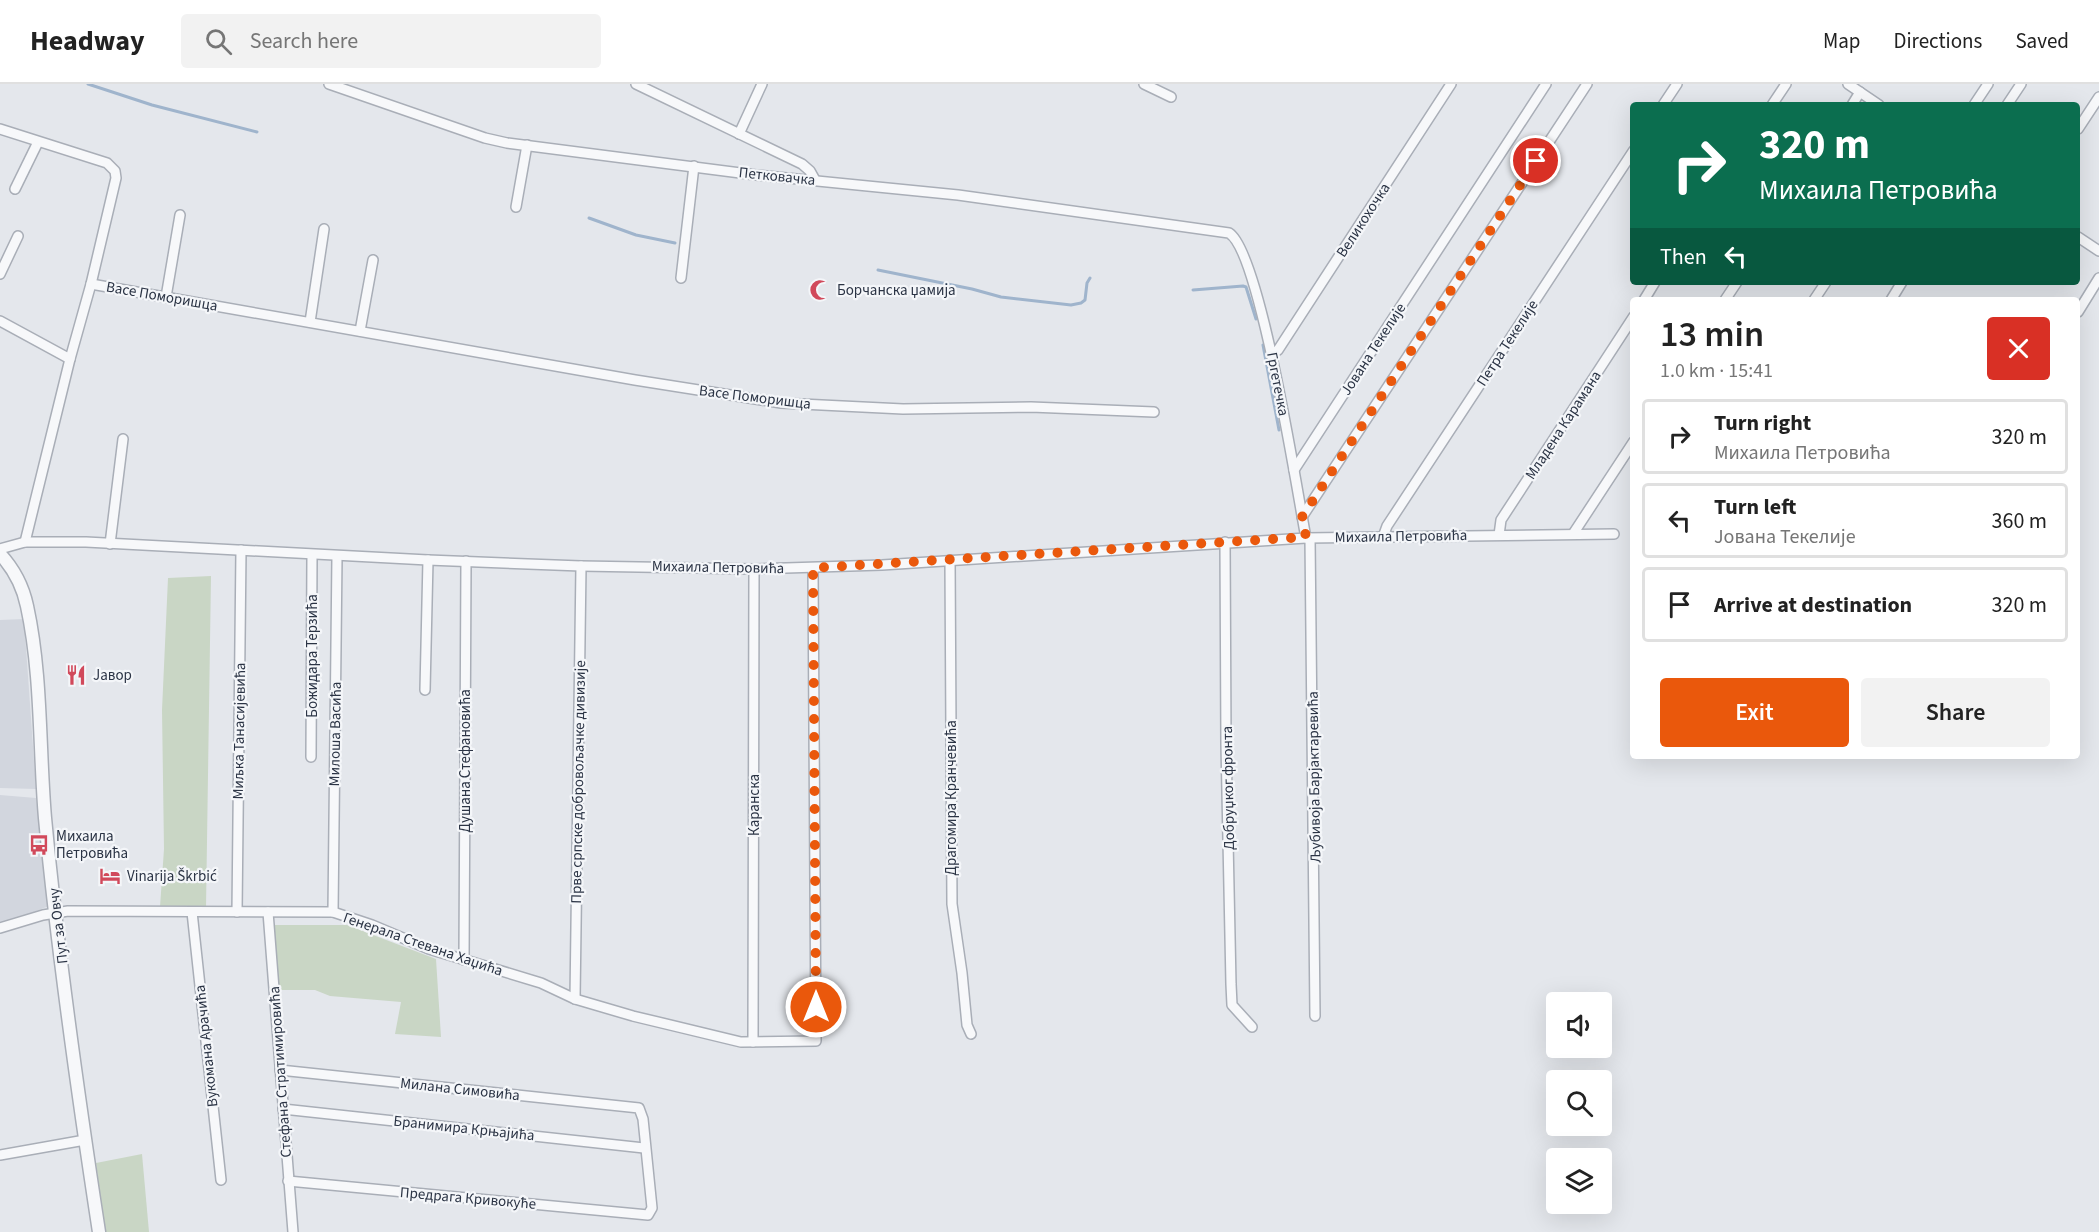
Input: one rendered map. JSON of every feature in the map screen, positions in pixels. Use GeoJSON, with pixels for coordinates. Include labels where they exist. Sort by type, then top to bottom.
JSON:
{"type":"FeatureCollection","features":[{"type":"Feature","properties":{"kind":"street","name":"Петковачка"},"geometry":{"type":"LineString","coordinates":[[329,84],[485,138],[694,166],[1033,205],[1232,235]]}},
{"type":"Feature","properties":{"kind":"street"},"geometry":{"type":"LineString","coordinates":[[636,84],[802,164],[815,180]]}},
{"type":"Feature","properties":{"kind":"street"},"geometry":{"type":"LineString","coordinates":[[740,134],[762,84]]}},
{"type":"Feature","properties":{"kind":"street"},"geometry":{"type":"LineString","coordinates":[[1144,84],[1171,97]]}},
{"type":"Feature","properties":{"kind":"street","name":"Великохочка"},"geometry":{"type":"LineString","coordinates":[[1272,354],[1278,350],[1451,84]]}},
{"type":"Feature","properties":{"kind":"street","name":"Јована Текелије"},"geometry":{"type":"LineString","coordinates":[[1294,470],[1451,226],[1525,119],[1546,84]]}},
{"type":"Feature","properties":{"kind":"street"},"geometry":{"type":"LineString","coordinates":[[1302,517],[1587,84]]}},
{"type":"Feature","properties":{"kind":"street"},"geometry":{"type":"LineString","coordinates":[[1665,102],[1677,84]]}},
{"type":"Feature","properties":{"kind":"street"},"geometry":{"type":"LineString","coordinates":[[1774,102],[1786,84]]}},
{"type":"Feature","properties":{"kind":"street"},"geometry":{"type":"LineString","coordinates":[[1848,84],[1875,102]]}},
{"type":"Feature","properties":{"kind":"street"},"geometry":{"type":"LineString","coordinates":[[1976,102],[1989,84]]}},
{"type":"Feature","properties":{"kind":"street"},"geometry":{"type":"LineString","coordinates":[[2009,102],[2021,84]]}},
{"type":"Feature","properties":{"kind":"street"},"geometry":{"type":"LineString","coordinates":[[1854,102],[1860,92]]}},
{"type":"Feature","properties":{"kind":"street"},"geometry":{"type":"LineString","coordinates":[[2080,126],[2099,97]]}},
{"type":"Feature","properties":{"kind":"street"},"geometry":{"type":"LineString","coordinates":[[0,129],[107,163],[115,171],[116,185],[92,284]]}},
{"type":"Feature","properties":{"kind":"street"},"geometry":{"type":"LineString","coordinates":[[15,189],[38,142]]}},
{"type":"Feature","properties":{"kind":"street"},"geometry":{"type":"LineString","coordinates":[[516,207],[527,145]]}},
{"type":"Feature","properties":{"kind":"street","name":"Петра Текелије"},"geometry":{"type":"LineString","coordinates":[[1383,537],[1387,526],[1630,156]]}},
{"type":"Feature","properties":{"kind":"street"},"geometry":{"type":"LineString","coordinates":[[681,278],[694,166]]}},
{"type":"Feature","properties":{"kind":"street"},"geometry":{"type":"LineString","coordinates":[[166,297],[180,214]]}},
{"type":"Feature","properties":{"kind":"street"},"geometry":{"type":"LineString","coordinates":[[310,322],[324,229]]}},
{"type":"Feature","properties":{"kind":"street","name":"Гргетечка"},"geometry":{"type":"LineString","coordinates":[[1232,235],[1245,259],[1272,354],[1302,517],[1308,538]]}},
{"type":"Feature","properties":{"kind":"street"},"geometry":{"type":"LineString","coordinates":[[0,274],[18,236]]}},
{"type":"Feature","properties":{"kind":"street"},"geometry":{"type":"LineString","coordinates":[[2080,238],[2099,251]]}},
{"type":"Feature","properties":{"kind":"street"},"geometry":{"type":"LineString","coordinates":[[360,331],[373,260]]}},
{"type":"Feature","properties":{"kind":"street"},"geometry":{"type":"LineString","coordinates":[[2080,309],[2099,278]]}},
{"type":"Feature","properties":{"kind":"street","name":"Васе Поморишца"},"geometry":{"type":"LineString","coordinates":[[25,542],[70,359],[92,284],[635,380],[781,403],[903,409],[1020,407],[1154,412]]}},
{"type":"Feature","properties":{"kind":"street"},"geometry":{"type":"LineString","coordinates":[[0,321],[70,359]]}},
{"type":"Feature","properties":{"kind":"street","name":"Младена Карамана"},"geometry":{"type":"LineString","coordinates":[[1499,535],[1501,520],[1630,322]]}},
{"type":"Feature","properties":{"kind":"street"},"geometry":{"type":"LineString","coordinates":[[110,544],[123,439]]}},
{"type":"Feature","properties":{"kind":"street"},"geometry":{"type":"LineString","coordinates":[[1573,534],[1630,447]]}},
{"type":"Feature","properties":{"kind":"street","name":"Михаила Петровића"},"geometry":{"type":"LineString","coordinates":[[0,549],[25,542],[581,566],[813,568],[1308,538],[1614,534]]}},
{"type":"Feature","properties":{"kind":"street","name":"Љубивоја Барјактаревића"},"geometry":{"type":"LineString","coordinates":[[1308,538],[1316,1016]]}},
{"type":"Feature","properties":{"kind":"street","name":"Добруџког фронта"},"geometry":{"type":"LineString","coordinates":[[1226,542],[1226,744],[1232,1005],[1252,1027]]}},
{"type":"Feature","properties":{"kind":"street","name":"Миљка Танасијевића"},"geometry":{"type":"LineString","coordinates":[[237,912],[241,550]]}},
{"type":"Feature","properties":{"kind":"street","name":"Пут за Овчу"},"geometry":{"type":"LineString","coordinates":[[0,554],[5,570],[19,583],[26,602],[34,646],[45,818],[85,1140],[99,1232]]}},
{"type":"Feature","properties":{"kind":"street","name":"Божидара Терзића"},"geometry":{"type":"LineString","coordinates":[[311,757],[312,555]]}},
{"type":"Feature","properties":{"kind":"street","name":"Милоша Васића"},"geometry":{"type":"LineString","coordinates":[[333,912],[337,556]]}},
{"type":"Feature","properties":{"kind":"street"},"geometry":{"type":"LineString","coordinates":[[425,690],[428,560]]}},
{"type":"Feature","properties":{"kind":"street","name":"Драгомира Кранчевића"},"geometry":{"type":"LineString","coordinates":[[950,560],[952,904],[967,1025],[971,1034]]}},
{"type":"Feature","properties":{"kind":"street","name":"Душана Стефановића"},"geometry":{"type":"LineString","coordinates":[[464,960],[466,561]]}},
{"type":"Feature","properties":{"kind":"street","name":"Прве српске добровољачке дивизије"},"geometry":{"type":"LineString","coordinates":[[575,999],[581,566]]}},
{"type":"Feature","properties":{"kind":"street","name":"Каранска"},"geometry":{"type":"LineString","coordinates":[[753,1042],[754,568]]}},
{"type":"Feature","properties":{"kind":"street","name":"Генерала Стевана Хаџића"},"geometry":{"type":"LineString","coordinates":[[0,928],[56,912],[333,912],[372,925],[429,949],[541,983],[575,999],[731,1041],[816,1041],[813,568]]}},
{"type":"Feature","properties":{"kind":"street","name":"Вукомана Арачића"},"geometry":{"type":"LineString","coordinates":[[192,912],[220,1180]]}},
{"type":"Feature","properties":{"kind":"street","name":"Стефана Стратимировића"},"geometry":{"type":"LineString","coordinates":[[268,912],[293,1232]]}},
{"type":"Feature","properties":{"kind":"street","name":"Милана Симовића"},"geometry":{"type":"LineString","coordinates":[[280,1070],[639,1108],[643,1119],[644,1148]]}},
{"type":"Feature","properties":{"kind":"street","name":"Бранимира Крњајића"},"geometry":{"type":"LineString","coordinates":[[284,1109],[644,1148]]}},
{"type":"Feature","properties":{"kind":"street"},"geometry":{"type":"LineString","coordinates":[[0,1155],[85,1140]]}},
{"type":"Feature","properties":{"kind":"street","name":"Предрага Кривокуће"},"geometry":{"type":"LineString","coordinates":[[288,1180],[648,1215],[652,1208],[648,1164],[644,1148]]}},
{"type":"Feature","properties":{"kind":"shaded area"},"geometry":{"type":"Polygon","coordinates":[[[24,619],[36,789],[0,788],[0,620],[24,619]]]}},
{"type":"Feature","properties":{"kind":"shaded area"},"geometry":{"type":"Polygon","coordinates":[[[0,795],[36,798],[49,906],[0,925],[0,795]]]}},
{"type":"Feature","properties":{"kind":"green space"},"geometry":{"type":"Polygon","coordinates":[[[211,576],[206,908],[160,907],[164,849],[162,710],[168,578],[211,576]]]}},
{"type":"Feature","properties":{"kind":"green space"},"geometry":{"type":"Polygon","coordinates":[[[274,925],[347,925],[436,959],[441,1037],[395,1034],[401,1002],[330,996],[315,990],[279,990],[274,925]]]}},
{"type":"Feature","properties":{"kind":"green space"},"geometry":{"type":"Polygon","coordinates":[[[142,1154],[149,1232],[105,1232],[96,1163],[142,1154]]]}},
{"type":"Feature","properties":{"kind":"waterway"},"geometry":{"type":"LineString","coordinates":[[88,84],[152,105],[257,132]]}},
{"type":"Feature","properties":{"kind":"waterway"},"geometry":{"type":"LineString","coordinates":[[589,218],[636,235],[675,243]]}},
{"type":"Feature","properties":{"kind":"waterway"},"geometry":{"type":"LineString","coordinates":[[878,270],[1001,297],[1071,305],[1085,300],[1087,283],[1090,278]]}},
{"type":"Feature","properties":{"kind":"waterway"},"geometry":{"type":"LineString","coordinates":[[1193,290],[1246,287],[1256,319]]}},
{"type":"Feature","properties":{"kind":"waterway"},"geometry":{"type":"LineString","coordinates":[[1263,345],[1279,430]]}},
{"type":"Feature","properties":{"kind":"place","name":"Борчанска џамија"},"geometry":{"type":"Point","coordinates":[820,290]}},
{"type":"Feature","properties":{"kind":"place","name":"Јавор"},"geometry":{"type":"Point","coordinates":[76,675]}},
{"type":"Feature","properties":{"kind":"place","name":"Михаила Петровића"},"geometry":{"type":"Point","coordinates":[39,845]}},
{"type":"Feature","properties":{"kind":"place","name":"Vinarija Škrbić"},"geometry":{"type":"Point","coordinates":[110,876]}},
{"type":"Feature","properties":{"kind":"route"},"geometry":{"type":"LineString","coordinates":[[816,1007],[813,568],[1306,537],[1302,517],[1536,161]]}}]}
